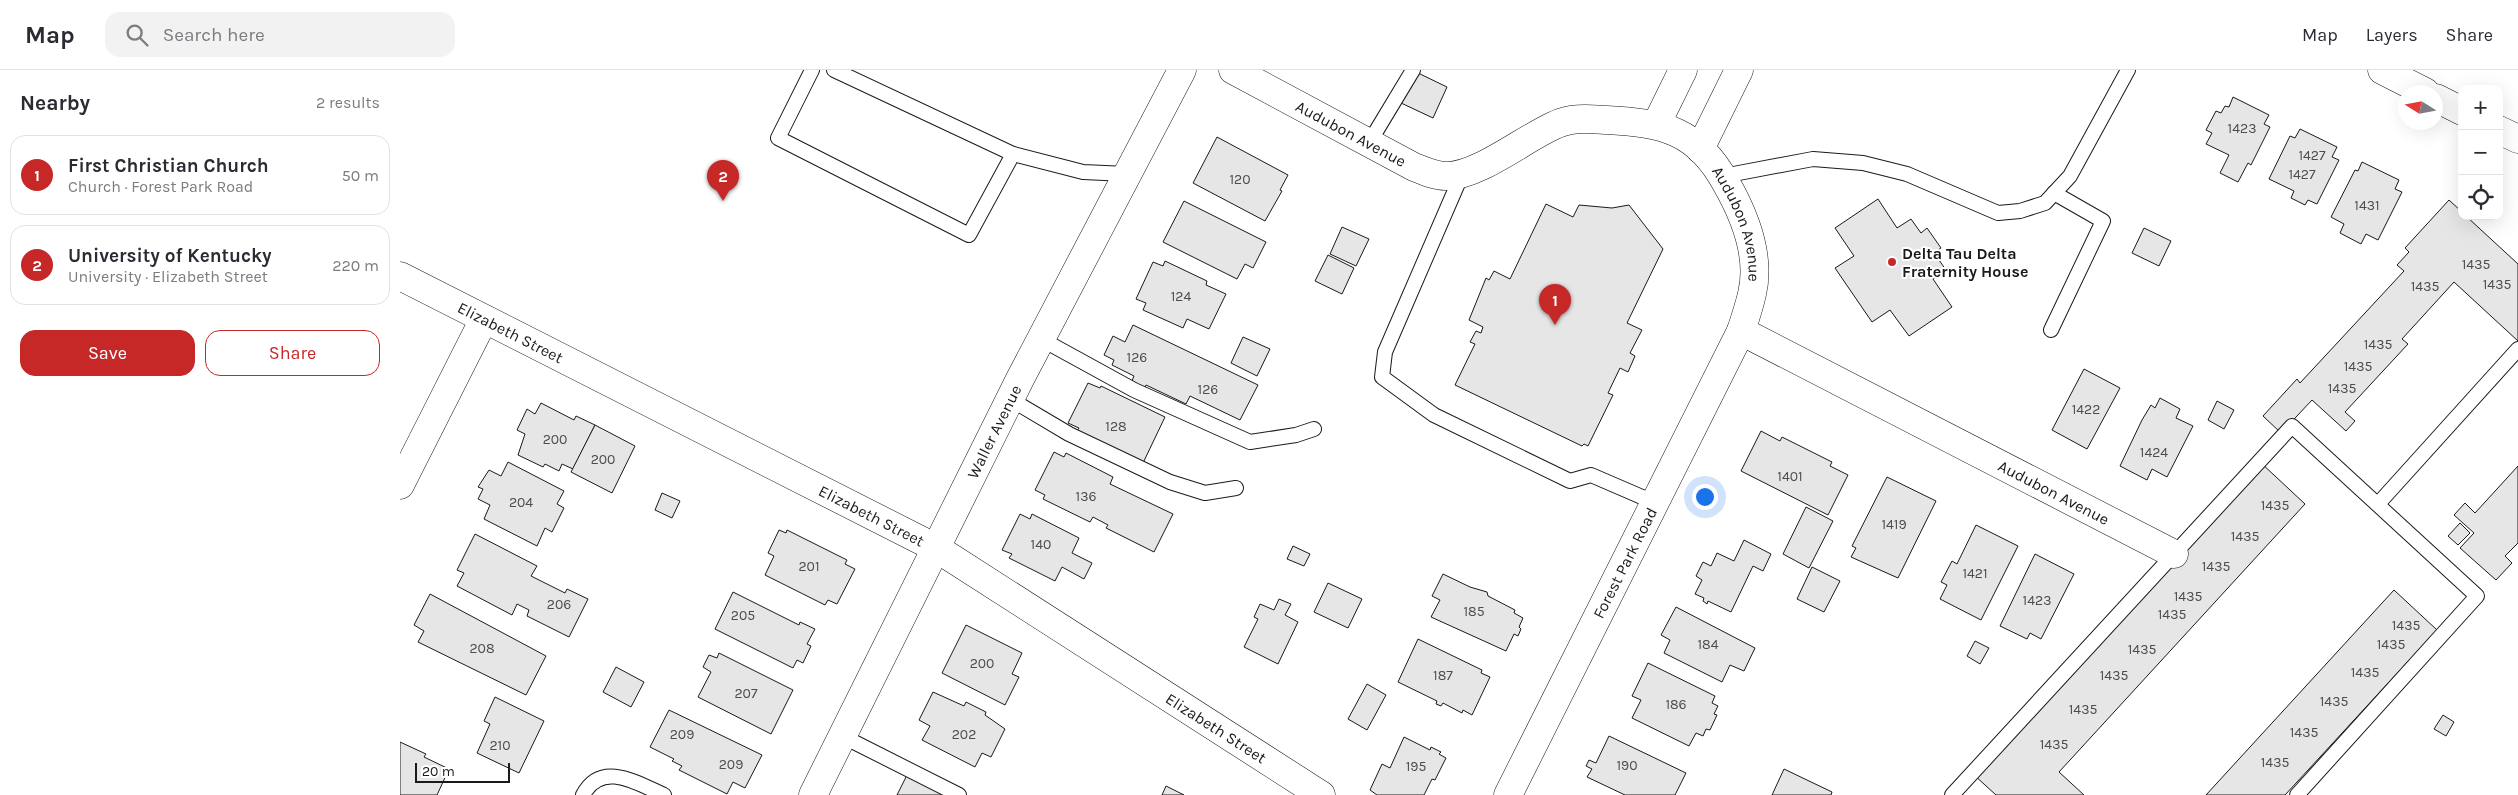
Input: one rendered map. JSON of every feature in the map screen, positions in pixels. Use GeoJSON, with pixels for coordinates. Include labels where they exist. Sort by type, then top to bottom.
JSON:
{"type":"FeatureCollection","features":[{"type":"Feature","properties":{"kind":"street","name":"Waller Avenue"},"geometry":{"type":"LineString","coordinates":[[812,795],[1010,399],[1182,70]]}},
{"type":"Feature","properties":{"kind":"street","name":"Audubon Avenue"},"geometry":{"type":"LineString","coordinates":[[1233,70],[1369,143],[1430,173],[1447,176],[1462,174],[1556,124],[1576,119],[1646,122],[1672,130],[1700,149],[1723,176],[1747,226],[1753,255],[1752,292],[1741,331],[2174,554]]}},
{"type":"Feature","properties":{"kind":"street"},"geometry":{"type":"LineString","coordinates":[[1656,125],[1683,70]]}},
{"type":"Feature","properties":{"kind":"street"},"geometry":{"type":"LineString","coordinates":[[1700,149],[1739,70]]}},
{"type":"Feature","properties":{"kind":"street"},"geometry":{"type":"LineString","coordinates":[[2382,70],[2411,85]]}},
{"type":"Feature","properties":{"kind":"street"},"geometry":{"type":"LineString","coordinates":[[2443,102],[2458,109]]}},
{"type":"Feature","properties":{"kind":"street"},"geometry":{"type":"LineString","coordinates":[[2503,132],[2518,139]]}},
{"type":"Feature","properties":{"kind":"street","name":"Elizabeth Street"},"geometry":{"type":"LineString","coordinates":[[400,276],[936,548],[1321,795]]}},
{"type":"Feature","properties":{"kind":"street"},"geometry":{"type":"LineString","coordinates":[[400,485],[484,319]]}},
{"type":"Feature","properties":{"kind":"street","name":"Forest Park Road"},"geometry":{"type":"LineString","coordinates":[[1508,795],[1741,331]]}},
{"type":"Feature","properties":{"kind":"lane"},"geometry":{"type":"LineString","coordinates":[[812,70],[778,138],[969,235],[1013,154]]}},
{"type":"Feature","properties":{"kind":"lane"},"geometry":{"type":"LineString","coordinates":[[834,70],[1013,154],[1083,172],[1127,174]]}},
{"type":"Feature","properties":{"kind":"lane"},"geometry":{"type":"LineString","coordinates":[[1369,143],[1413,70]]}},
{"type":"Feature","properties":{"kind":"lane"},"geometry":{"type":"LineString","coordinates":[[1723,176],[1813,159],[1864,163],[1907,174],[1998,213],[2020,211],[2044,203],[2070,176],[2128,70]]}},
{"type":"Feature","properties":{"kind":"lane"},"geometry":{"type":"LineString","coordinates":[[1462,174],[1385,352],[1382,378],[1434,415],[1570,481],[1591,476],[1656,503]]}},
{"type":"Feature","properties":{"kind":"lane"},"geometry":{"type":"LineString","coordinates":[[2051,330],[2103,221],[2054,193]]}},
{"type":"Feature","properties":{"kind":"lane"},"geometry":{"type":"LineString","coordinates":[[1041,339],[1134,390],[1250,442],[1296,435],[1314,429]]}},
{"type":"Feature","properties":{"kind":"lane"},"geometry":{"type":"LineString","coordinates":[[2378,504],[2518,349]]}},
{"type":"Feature","properties":{"kind":"lane"},"geometry":{"type":"LineString","coordinates":[[1010,399],[1069,434],[1170,482],[1206,493],[1236,488]]}},
{"type":"Feature","properties":{"kind":"lane"},"geometry":{"type":"LineString","coordinates":[[1952,795],[2292,426],[2477,596],[2297,795]]}},
{"type":"Feature","properties":{"kind":"lane"},"geometry":{"type":"LineString","coordinates":[[842,736],[959,795]]}},
{"type":"Feature","properties":{"kind":"lane"},"geometry":{"type":"LineString","coordinates":[[583,795],[589,784],[602,776],[627,779],[664,795]]}},
{"type":"Feature","properties":{"kind":"building"},"geometry":{"type":"Polygon","coordinates":[[[1416,72],[1447,87],[1433,118],[1401,103],[1416,72]]]}},
{"type":"Feature","properties":{"kind":"building"},"geometry":{"type":"Polygon","coordinates":[[[2233,97],[2269,115],[2264,124],[2270,127],[2251,165],[2248,163],[2238,182],[2220,173],[2229,155],[2206,144],[2212,133],[2206,130],[2216,111],[2221,113],[2225,106],[2229,107],[2233,97]]]}},
{"type":"Feature","properties":{"kind":"building"},"geometry":{"type":"Polygon","coordinates":[[[2300,129],[2337,147],[2332,157],[2339,160],[2317,204],[2308,200],[2305,205],[2291,198],[2294,191],[2269,179],[2290,136],[2295,138],[2300,129]]]}},
{"type":"Feature","properties":{"kind":"building"},"geometry":{"type":"Polygon","coordinates":[[[1217,137],[1288,175],[1280,190],[1282,191],[1265,221],[1193,183],[1217,137]]]}},
{"type":"Feature","properties":{"kind":"building"},"geometry":{"type":"Polygon","coordinates":[[[2362,162],[2399,180],[2395,189],[2402,192],[2378,240],[2366,234],[2361,244],[2340,233],[2344,224],[2331,217],[2355,170],[2358,171],[2362,162]]]}},
{"type":"Feature","properties":{"kind":"building","name":"Delta Tau Delta Fraternity House"},"geometry":{"type":"Polygon","coordinates":[[[1878,199],[1897,228],[1911,219],[1921,233],[1927,228],[1941,248],[1934,253],[1946,270],[1933,279],[1952,307],[1909,336],[1890,310],[1872,322],[1835,268],[1854,256],[1835,228],[1878,199]]]}},
{"type":"Feature","properties":{"kind":"building"},"geometry":{"type":"Polygon","coordinates":[[[2449,200],[2458,208],[2458,220],[2470,220],[2518,264],[2518,341],[2454,282],[2402,339],[2408,344],[2345,412],[2355,421],[2346,431],[2312,400],[2281,433],[2263,416],[2297,379],[2300,383],[2404,271],[2397,265],[2409,252],[2405,248],[2449,200]]]}},
{"type":"Feature","properties":{"kind":"building"},"geometry":{"type":"Polygon","coordinates":[[[1184,201],[1266,242],[1253,268],[1245,264],[1237,279],[1163,242],[1184,201]]]}},
{"type":"Feature","properties":{"kind":"building"},"geometry":{"type":"Polygon","coordinates":[[[1546,204],[1573,217],[1579,205],[1612,208],[1629,205],[1663,249],[1627,323],[1642,330],[1630,353],[1635,356],[1628,372],[1620,368],[1608,393],[1613,395],[1588,446],[1584,444],[1582,446],[1455,385],[1475,344],[1470,342],[1476,331],[1481,333],[1483,327],[1469,320],[1486,278],[1489,280],[1494,271],[1510,279],[1546,204]]]}},
{"type":"Feature","properties":{"kind":"building"},"geometry":{"type":"Polygon","coordinates":[[[1342,227],[1369,239],[1356,266],[1330,254],[1342,227]]]}},
{"type":"Feature","properties":{"kind":"building"},"geometry":{"type":"Polygon","coordinates":[[[2144,228],[2171,241],[2159,266],[2132,253],[2144,228]]]}},
{"type":"Feature","properties":{"kind":"building"},"geometry":{"type":"Polygon","coordinates":[[[1328,255],[1354,268],[1342,294],[1315,281],[1328,255]]]}},
{"type":"Feature","properties":{"kind":"building"},"geometry":{"type":"Polygon","coordinates":[[[1165,261],[1207,281],[1206,285],[1226,294],[1209,329],[1187,319],[1183,328],[1143,310],[1146,303],[1136,299],[1153,262],[1163,266],[1165,261]]]}},
{"type":"Feature","properties":{"kind":"building"},"geometry":{"type":"Polygon","coordinates":[[[1133,325],[1258,385],[1240,420],[1190,396],[1186,404],[1146,385],[1144,390],[1131,383],[1134,376],[1112,365],[1114,360],[1104,355],[1113,336],[1125,342],[1133,325]]]}},
{"type":"Feature","properties":{"kind":"building"},"geometry":{"type":"Polygon","coordinates":[[[1243,337],[1270,349],[1257,376],[1231,363],[1243,337]]]}},
{"type":"Feature","properties":{"kind":"building"},"geometry":{"type":"Polygon","coordinates":[[[2084,369],[2120,388],[2087,449],[2052,430],[2084,369]]]}},
{"type":"Feature","properties":{"kind":"building"},"geometry":{"type":"Polygon","coordinates":[[[1088,383],[1100,388],[1101,386],[1165,417],[1143,463],[1077,431],[1079,428],[1068,423],[1088,383]]]}},
{"type":"Feature","properties":{"kind":"building"},"geometry":{"type":"Polygon","coordinates":[[[2160,398],[2180,409],[2176,418],[2193,426],[2167,477],[2152,469],[2147,480],[2120,466],[2142,420],[2151,405],[2155,408],[2160,398]]]}},
{"type":"Feature","properties":{"kind":"building"},"geometry":{"type":"Polygon","coordinates":[[[2217,401],[2234,410],[2224,429],[2208,420],[2217,401]]]}},
{"type":"Feature","properties":{"kind":"building"},"geometry":{"type":"Polygon","coordinates":[[[541,403],[574,420],[576,416],[595,425],[573,469],[562,464],[559,471],[545,464],[543,467],[518,455],[525,434],[517,430],[527,409],[535,414],[541,403]]]}},
{"type":"Feature","properties":{"kind":"building"},"geometry":{"type":"Polygon","coordinates":[[[595,425],[635,446],[612,493],[571,472],[595,425]]]}},
{"type":"Feature","properties":{"kind":"building"},"geometry":{"type":"Polygon","coordinates":[[[1761,431],[1780,441],[1782,437],[1832,462],[1830,466],[1848,475],[1828,515],[1741,471],[1761,431]]]}},
{"type":"Feature","properties":{"kind":"building"},"geometry":{"type":"Polygon","coordinates":[[[1054,452],[1064,457],[1066,453],[1113,477],[1110,484],[1173,514],[1154,552],[1106,528],[1108,525],[1093,517],[1090,522],[1043,499],[1045,495],[1035,490],[1054,452]]]}},
{"type":"Feature","properties":{"kind":"building"},"geometry":{"type":"Polygon","coordinates":[[[508,462],[564,491],[557,504],[564,508],[552,532],[545,528],[537,546],[484,519],[490,505],[478,499],[483,489],[478,487],[489,470],[501,476],[508,462]]]}},
{"type":"Feature","properties":{"kind":"building"},"geometry":{"type":"Polygon","coordinates":[[[2260,462],[2305,504],[2059,772],[2084,795],[1996,795],[1974,775],[2260,462]]]}},
{"type":"Feature","properties":{"kind":"building"},"geometry":{"type":"Polygon","coordinates":[[[2518,466],[2518,543],[2505,556],[2512,563],[2496,580],[2460,548],[2474,533],[2454,515],[2465,503],[2475,513],[2518,466]]]}},
{"type":"Feature","properties":{"kind":"building"},"geometry":{"type":"Polygon","coordinates":[[[1887,477],[1936,501],[1898,578],[1851,557],[1856,548],[1852,546],[1887,477]]]}},
{"type":"Feature","properties":{"kind":"building"},"geometry":{"type":"Polygon","coordinates":[[[662,493],[680,501],[672,518],[655,510],[662,493]]]}},
{"type":"Feature","properties":{"kind":"building"},"geometry":{"type":"Polygon","coordinates":[[[1806,507],[1833,521],[1809,568],[1783,554],[1806,507]]]}},
{"type":"Feature","properties":{"kind":"building"},"geometry":{"type":"Polygon","coordinates":[[[1020,514],[1030,519],[1032,514],[1079,538],[1072,553],[1092,563],[1084,579],[1062,567],[1055,581],[1009,558],[1012,554],[1002,550],[1020,514]]]}},
{"type":"Feature","properties":{"kind":"building"},"geometry":{"type":"Polygon","coordinates":[[[2460,523],[2470,533],[2458,545],[2448,536],[2460,523]]]}},
{"type":"Feature","properties":{"kind":"building"},"geometry":{"type":"Polygon","coordinates":[[[1976,525],[2018,546],[1981,620],[1940,599],[1947,585],[1941,582],[1952,561],[1957,564],[1976,525]]]}},
{"type":"Feature","properties":{"kind":"building"},"geometry":{"type":"Polygon","coordinates":[[[779,530],[786,533],[787,530],[847,560],[845,564],[855,569],[837,604],[828,600],[825,605],[765,575],[774,556],[768,553],[779,530]]]}},
{"type":"Feature","properties":{"kind":"building"},"geometry":{"type":"Polygon","coordinates":[[[475,534],[537,566],[531,576],[565,593],[567,589],[588,599],[569,637],[527,616],[529,610],[517,604],[512,615],[457,586],[464,573],[457,570],[475,534]]]}},
{"type":"Feature","properties":{"kind":"building"},"geometry":{"type":"Polygon","coordinates":[[[1744,540],[1771,554],[1763,571],[1753,566],[1731,612],[1708,601],[1707,604],[1703,601],[1704,598],[1695,594],[1702,580],[1696,576],[1703,562],[1711,566],[1717,553],[1734,561],[1744,540]]]}},
{"type":"Feature","properties":{"kind":"building"},"geometry":{"type":"Polygon","coordinates":[[[1293,546],[1310,554],[1304,566],[1287,559],[1293,546]]]}},
{"type":"Feature","properties":{"kind":"building"},"geometry":{"type":"Polygon","coordinates":[[[2035,554],[2074,574],[2041,639],[2030,633],[2027,639],[2000,626],[2035,554]]]}},
{"type":"Feature","properties":{"kind":"building"},"geometry":{"type":"Polygon","coordinates":[[[1812,567],[1840,581],[1824,612],[1797,599],[1812,567]]]}},
{"type":"Feature","properties":{"kind":"building"},"geometry":{"type":"Polygon","coordinates":[[[1443,574],[1470,587],[1487,592],[1488,596],[1515,610],[1514,613],[1523,618],[1518,636],[1514,634],[1506,651],[1431,617],[1440,600],[1432,596],[1443,574]]]}},
{"type":"Feature","properties":{"kind":"building"},"geometry":{"type":"Polygon","coordinates":[[[1328,583],[1362,599],[1348,628],[1314,612],[1328,583]]]}},
{"type":"Feature","properties":{"kind":"building"},"geometry":{"type":"Polygon","coordinates":[[[2394,590],[2437,630],[2285,795],[2206,795],[2394,590]]]}},
{"type":"Feature","properties":{"kind":"building"},"geometry":{"type":"Polygon","coordinates":[[[733,592],[799,625],[800,622],[815,629],[807,644],[811,646],[803,663],[797,660],[793,668],[715,629],[733,592]]]}},
{"type":"Feature","properties":{"kind":"building"},"geometry":{"type":"Polygon","coordinates":[[[430,594],[546,656],[526,695],[418,642],[424,631],[414,625],[430,594]]]}},
{"type":"Feature","properties":{"kind":"building"},"geometry":{"type":"Polygon","coordinates":[[[1279,599],[1291,604],[1285,615],[1298,622],[1278,664],[1244,647],[1258,619],[1254,617],[1260,604],[1274,610],[1279,599]]]}},
{"type":"Feature","properties":{"kind":"building"},"geometry":{"type":"Polygon","coordinates":[[[1676,607],[1755,648],[1744,671],[1730,665],[1722,682],[1664,653],[1670,640],[1661,635],[1676,607]]]}},
{"type":"Feature","properties":{"kind":"building"},"geometry":{"type":"Polygon","coordinates":[[[966,625],[1022,653],[1012,674],[1019,677],[1005,705],[942,673],[966,625]]]}},
{"type":"Feature","properties":{"kind":"building"},"geometry":{"type":"Polygon","coordinates":[[[1418,639],[1482,670],[1481,673],[1490,677],[1472,715],[1463,710],[1462,713],[1443,703],[1441,706],[1436,704],[1437,701],[1398,682],[1418,639]]]}},
{"type":"Feature","properties":{"kind":"building"},"geometry":{"type":"Polygon","coordinates":[[[1975,641],[1989,648],[1980,664],[1967,656],[1975,641]]]}},
{"type":"Feature","properties":{"kind":"building"},"geometry":{"type":"Polygon","coordinates":[[[719,653],[793,690],[771,734],[698,697],[711,672],[703,667],[709,655],[717,658],[719,653]]]}},
{"type":"Feature","properties":{"kind":"building"},"geometry":{"type":"Polygon","coordinates":[[[1648,663],[1715,696],[1712,703],[1718,706],[1714,714],[1717,715],[1710,730],[1706,729],[1703,736],[1696,733],[1689,746],[1632,718],[1641,700],[1632,696],[1648,663]]]}},
{"type":"Feature","properties":{"kind":"building"},"geometry":{"type":"Polygon","coordinates":[[[616,667],[644,682],[631,707],[603,692],[616,667]]]}},
{"type":"Feature","properties":{"kind":"building"},"geometry":{"type":"Polygon","coordinates":[[[1367,684],[1386,695],[1367,730],[1348,719],[1367,684]]]}},
{"type":"Feature","properties":{"kind":"building"},"geometry":{"type":"Polygon","coordinates":[[[933,692],[964,706],[966,702],[986,712],[985,715],[1005,729],[991,757],[982,753],[975,767],[922,740],[930,726],[919,720],[933,692]]]}},
{"type":"Feature","properties":{"kind":"building"},"geometry":{"type":"Polygon","coordinates":[[[495,697],[544,721],[519,773],[477,753],[490,724],[484,721],[495,697]]]}},
{"type":"Feature","properties":{"kind":"building"},"geometry":{"type":"Polygon","coordinates":[[[669,710],[762,755],[745,788],[733,782],[727,794],[679,770],[682,766],[672,761],[674,759],[650,747],[669,710]]]}},
{"type":"Feature","properties":{"kind":"building"},"geometry":{"type":"Polygon","coordinates":[[[2443,715],[2454,722],[2446,736],[2434,729],[2443,715]]]}},
{"type":"Feature","properties":{"kind":"building"},"geometry":{"type":"Polygon","coordinates":[[[1609,736],[1686,773],[1675,795],[1625,795],[1587,777],[1592,769],[1586,766],[1589,760],[1596,763],[1609,736]]]}},
{"type":"Feature","properties":{"kind":"building"},"geometry":{"type":"Polygon","coordinates":[[[1404,737],[1430,750],[1431,747],[1441,752],[1439,754],[1446,758],[1435,780],[1432,779],[1424,795],[1377,795],[1370,790],[1382,764],[1390,768],[1404,737]]]}},
{"type":"Feature","properties":{"kind":"building"},"geometry":{"type":"Polygon","coordinates":[[[400,742],[426,754],[424,757],[449,769],[437,795],[400,795],[400,742]]]}},
{"type":"Feature","properties":{"kind":"building"},"geometry":{"type":"Polygon","coordinates":[[[1784,769],[1832,792],[1831,795],[1772,795],[1784,769]]]}},
{"type":"Feature","properties":{"kind":"building"},"geometry":{"type":"Polygon","coordinates":[[[907,775],[946,795],[897,795],[907,775]]]}},
{"type":"Feature","properties":{"kind":"building"},"geometry":{"type":"Polygon","coordinates":[[[1166,786],[1184,795],[1162,795],[1166,786]]]}},
{"type":"Feature","properties":{"kind":"place","name":"University of Kentucky"},"geometry":{"type":"Point","coordinates":[723,201]}},
{"type":"Feature","properties":{"kind":"place","name":"Delta Tau Delta Fraternity House"},"geometry":{"type":"Point","coordinates":[1892,262]}},
{"type":"Feature","properties":{"kind":"place","name":"First Christian Church"},"geometry":{"type":"Point","coordinates":[1555,325]}}]}
